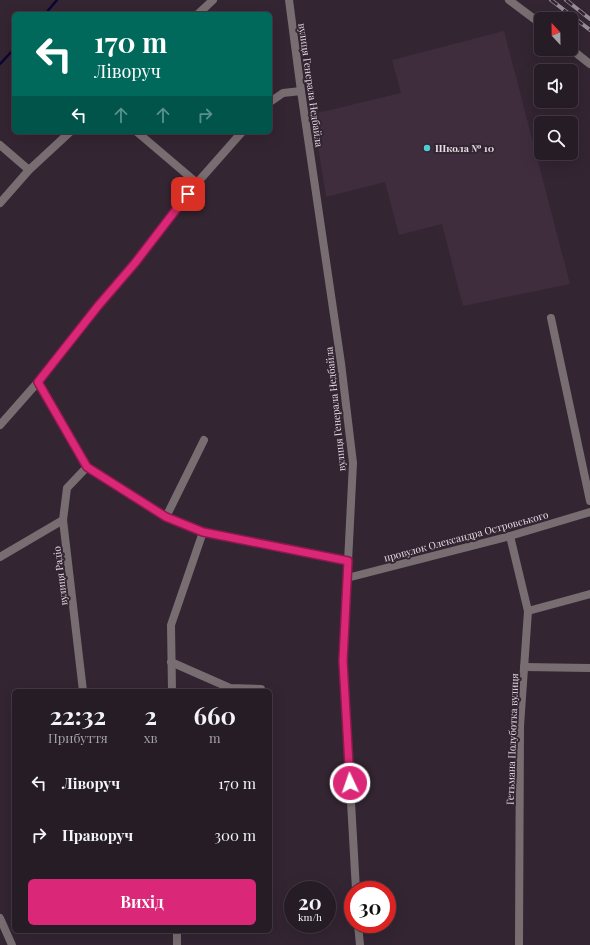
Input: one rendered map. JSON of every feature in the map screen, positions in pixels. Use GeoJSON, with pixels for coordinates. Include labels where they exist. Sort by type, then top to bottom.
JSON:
{"type":"FeatureCollection","features":[{"type":"Feature","properties":{"kind":"street"},"geometry":{"type":"LineString","coordinates":[[200,12],[214,0]]}},
{"type":"Feature","properties":{"kind":"street","name":"вулиця Генерала Недбайла"},"geometry":{"type":"LineString","coordinates":[[289,0],[300,91],[341,363],[352,463],[343,661],[355,881]]}},
{"type":"Feature","properties":{"kind":"street"},"geometry":{"type":"LineString","coordinates":[[510,0],[534,19]]}},
{"type":"Feature","properties":{"kind":"street"},"geometry":{"type":"LineString","coordinates":[[578,55],[590,64]]}},
{"type":"Feature","properties":{"kind":"street"},"geometry":{"type":"LineString","coordinates":[[272,100],[283,92],[300,91]]}},
{"type":"Feature","properties":{"kind":"street"},"geometry":{"type":"LineString","coordinates":[[0,203],[29,170],[68,134]]}},
{"type":"Feature","properties":{"kind":"street"},"geometry":{"type":"LineString","coordinates":[[139,134],[196,183]]}},
{"type":"Feature","properties":{"kind":"street"},"geometry":{"type":"LineString","coordinates":[[0,425],[38,382],[98,306],[135,263],[196,183],[240,134]]}},
{"type":"Feature","properties":{"kind":"street"},"geometry":{"type":"LineString","coordinates":[[0,145],[29,170]]}},
{"type":"Feature","properties":{"kind":"street"},"geometry":{"type":"LineString","coordinates":[[551,318],[590,501]]}},
{"type":"Feature","properties":{"kind":"street"},"geometry":{"type":"LineString","coordinates":[[38,382],[87,467],[166,517],[203,532],[348,561]]}},
{"type":"Feature","properties":{"kind":"street"},"geometry":{"type":"LineString","coordinates":[[166,517],[204,440]]}},
{"type":"Feature","properties":{"kind":"street","name":"вулиця Радіо"},"geometry":{"type":"LineString","coordinates":[[83,689],[63,520],[67,488],[87,467]]}},
{"type":"Feature","properties":{"kind":"street","name":"провулок Олександра Островського"},"geometry":{"type":"LineString","coordinates":[[347,578],[510,536],[590,512]]}},
{"type":"Feature","properties":{"kind":"street"},"geometry":{"type":"LineString","coordinates":[[0,557],[63,520]]}},
{"type":"Feature","properties":{"kind":"street"},"geometry":{"type":"LineString","coordinates":[[172,689],[171,625],[203,532]]}},
{"type":"Feature","properties":{"kind":"street","name":"Гетьмана Полуботка вулиця"},"geometry":{"type":"LineString","coordinates":[[510,536],[528,611],[520,726],[518,945]]}},
{"type":"Feature","properties":{"kind":"street"},"geometry":{"type":"LineString","coordinates":[[528,611],[590,594]]}},
{"type":"Feature","properties":{"kind":"street"},"geometry":{"type":"LineString","coordinates":[[171,662],[230,688],[261,689]]}},
{"type":"Feature","properties":{"kind":"street"},"geometry":{"type":"LineString","coordinates":[[524,667],[590,668]]}},
{"type":"Feature","properties":{"kind":"street"},"geometry":{"type":"LineString","coordinates":[[0,918],[12,945]]}},
{"type":"Feature","properties":{"kind":"street"},"geometry":{"type":"LineString","coordinates":[[177,933],[177,945]]}},
{"type":"Feature","properties":{"kind":"street"},"geometry":{"type":"LineString","coordinates":[[359,933],[360,945]]}},
{"type":"Feature","properties":{"kind":"shaded area","name":"Школа № 10"},"geometry":{"type":"Polygon","coordinates":[[[504,31],[534,146],[534,160],[538,160],[570,284],[463,306],[442,224],[399,235],[385,182],[326,197],[313,114],[401,93],[392,60],[504,31]]]}},
{"type":"Feature","properties":{"kind":"waterway"},"geometry":{"type":"LineString","coordinates":[[47,12],[57,0]]}},
{"type":"Feature","properties":{"kind":"waterway"},"geometry":{"type":"LineString","coordinates":[[0,64],[12,51]]}},
{"type":"Feature","properties":{"kind":"railway"},"geometry":{"type":"LineString","coordinates":[[551,0],[590,30]]}},
{"type":"Feature","properties":{"kind":"railway"},"geometry":{"type":"LineString","coordinates":[[566,0],[590,19]]}},
{"type":"Feature","properties":{"kind":"place","name":"Школа № 10"},"geometry":{"type":"Point","coordinates":[427,148]}},
{"type":"Feature","properties":{"kind":"route"},"geometry":{"type":"LineString","coordinates":[[188,194],[135,263],[98,306],[38,382],[87,467],[166,517],[203,532],[348,561],[343,661],[350,783]]}}]}
